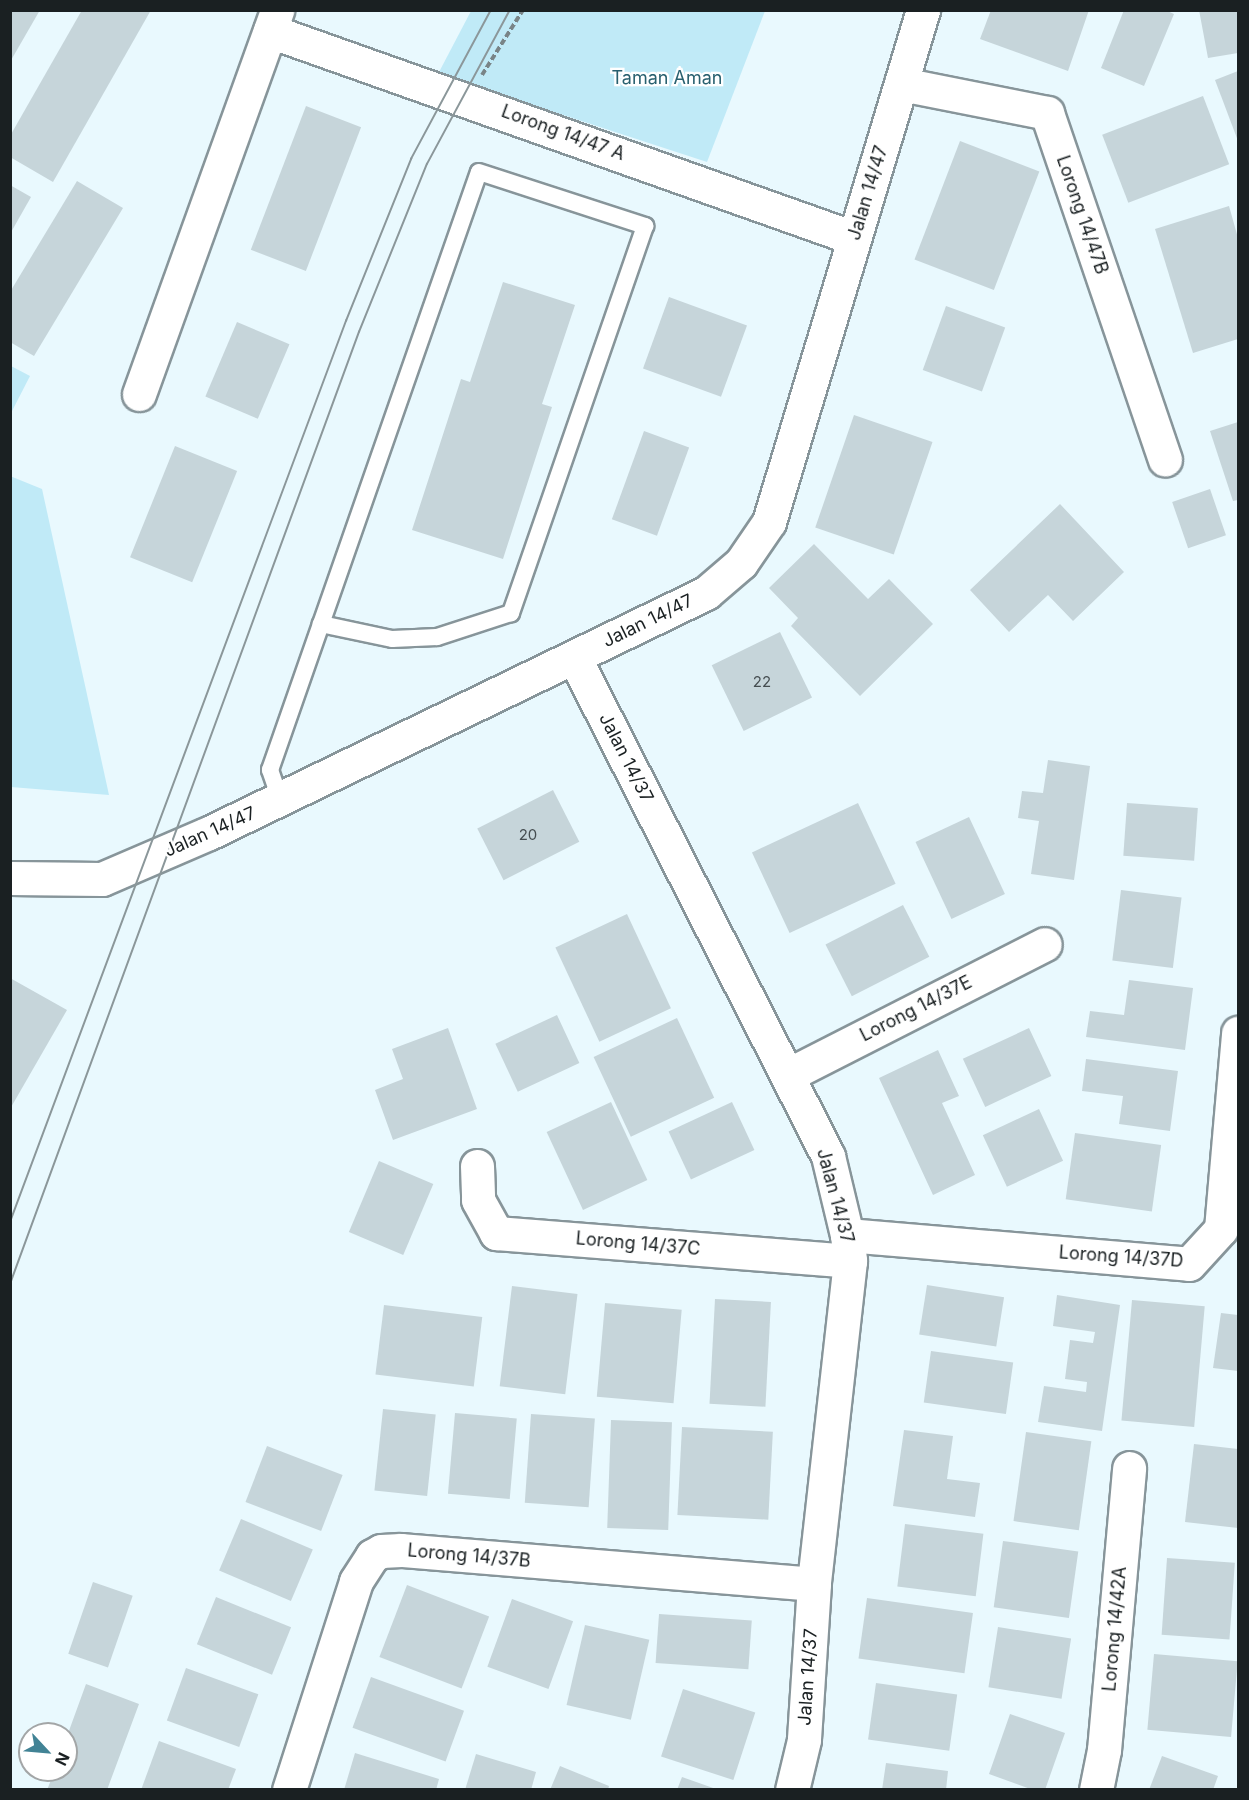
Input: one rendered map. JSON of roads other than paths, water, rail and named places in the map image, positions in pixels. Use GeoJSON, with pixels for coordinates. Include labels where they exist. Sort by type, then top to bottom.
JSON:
{"type":"FeatureCollection","features":[{"type":"Feature","properties":{"kind":"street","name":"Jalan 14/47"},"geometry":{"type":"LineString","coordinates":[[10,878],[102,879],[280,799],[706,593],[756,545],[769,522],[923,10]]}},
{"type":"Feature","properties":{"kind":"street","name":"Lorong 14/47 A"},"geometry":{"type":"LineString","coordinates":[[139,394],[273,21],[468,99],[855,238]]}},
{"type":"Feature","properties":{"kind":"street","name":"Lorong 14/47B"},"geometry":{"type":"LineString","coordinates":[[901,84],[1047,113],[1165,459]]}},
{"type":"Feature","properties":{"kind":"street","name":"Jalan 14/37"},"geometry":{"type":"LineString","coordinates":[[574,657],[828,1156],[849,1248],[814,1584],[804,1740],[792,1790]]}},
{"type":"Feature","properties":{"kind":"street","name":"Lorong 14/37E"},"geometry":{"type":"LineString","coordinates":[[788,1075],[1045,944]]}},
{"type":"Feature","properties":{"kind":"street","name":"Lorong 14/37D"},"geometry":{"type":"LineString","coordinates":[[849,1248],[1189,1264],[1221,1229],[1239,1034]]}},
{"type":"Feature","properties":{"kind":"street","name":"Lorong 14/37C"},"geometry":{"type":"LineString","coordinates":[[477,1166],[478,1200],[496,1233],[849,1248]]}},
{"type":"Feature","properties":{"kind":"street","name":"Lorong 14/42A"},"geometry":{"type":"LineString","coordinates":[[1096,1790],[1104,1750],[1130,1468]]}},
{"type":"Feature","properties":{"kind":"street","name":"Lorong 14/37B"},"geometry":{"type":"LineString","coordinates":[[289,1790],[356,1581],[372,1556],[381,1551],[814,1584]]}},
{"type":"Feature","properties":{"kind":"lane"},"geometry":{"type":"LineString","coordinates":[[280,799],[270,770],[321,624],[479,172],[645,226],[511,613],[437,637],[392,639],[321,624]]}},
{"type":"Feature","properties":{"kind":"tram line"},"geometry":{"type":"LineString","coordinates":[[10,1222],[346,321],[411,159],[491,10]]}},
{"type":"Feature","properties":{"kind":"tram line"},"geometry":{"type":"LineString","coordinates":[[10,1284],[359,332],[427,164],[510,10]]}},
{"type":"Feature","properties":{"kind":"park label","name":"Taman Aman"},"geometry":{"type":"Point","coordinates":[667,78]}}]}
